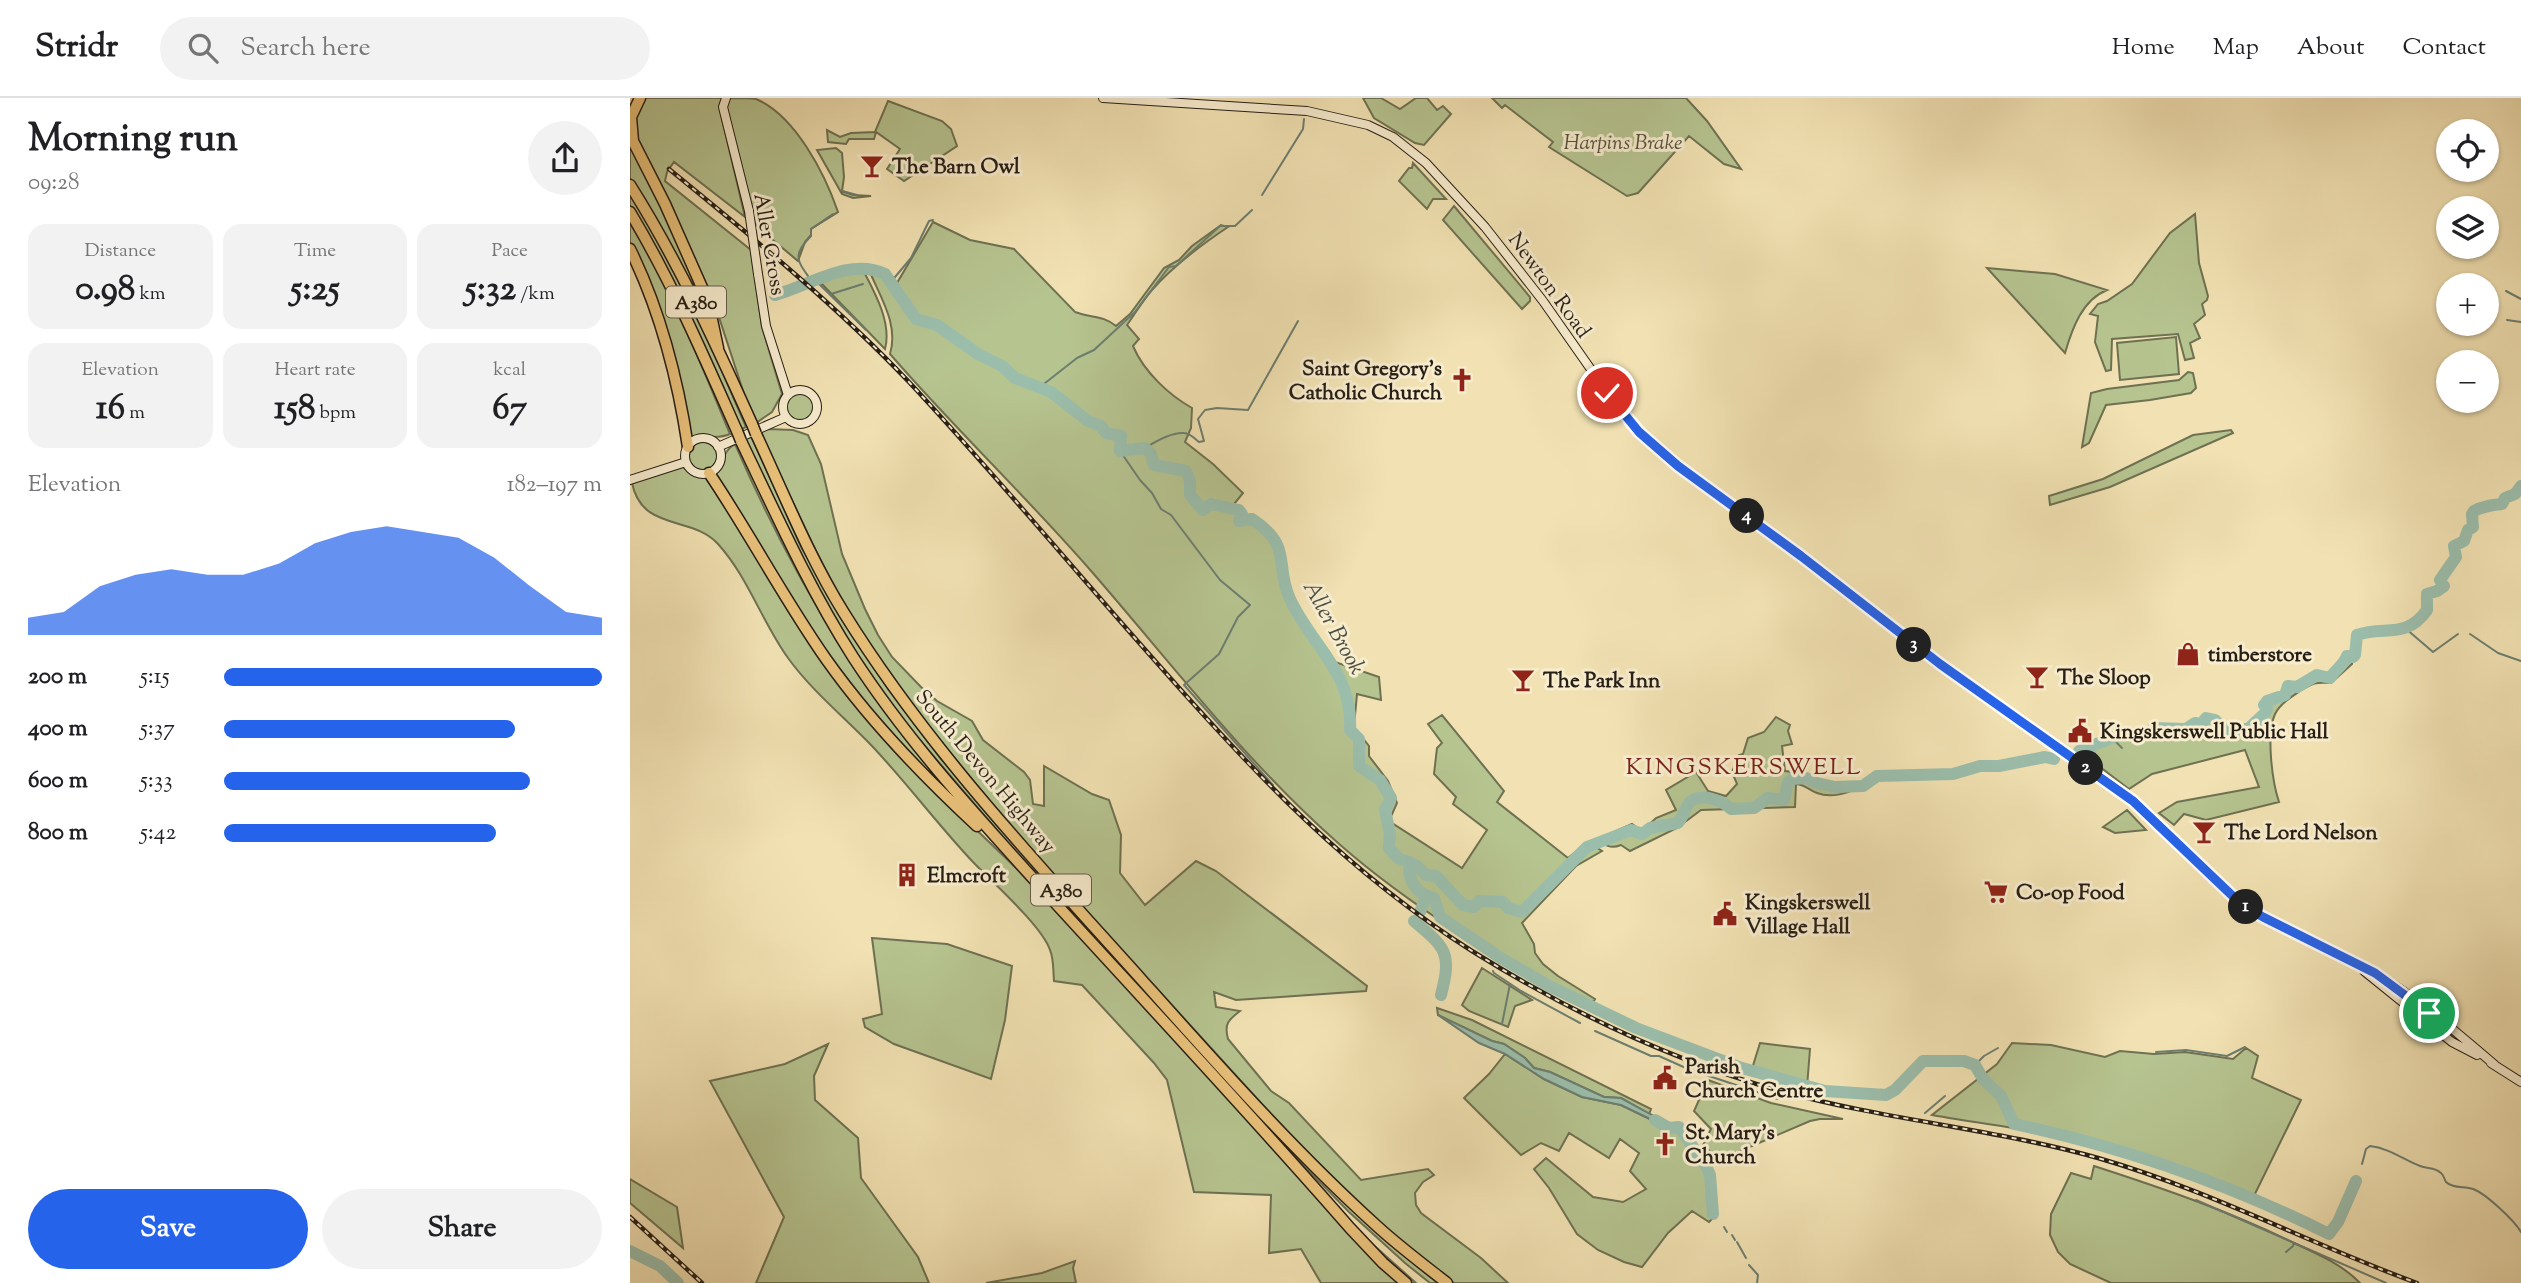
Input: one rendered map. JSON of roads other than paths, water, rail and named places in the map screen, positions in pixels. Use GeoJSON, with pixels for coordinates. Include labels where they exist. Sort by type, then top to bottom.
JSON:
{"type":"FeatureCollection","features":[{"type":"Feature","properties":{"kind":"highway","name":"A380"},"geometry":{"type":"LineString","coordinates":[[640,98],[631,117],[633,141],[665,204],[708,301],[718,348]]}},
{"type":"Feature","properties":{"kind":"highway","name":"South Devon Highway"},"geometry":{"type":"LineString","coordinates":[[630,185],[659,231],[718,348],[811,555],[843,612],[890,684],[949,762],[1171,1013],[1329,1182],[1381,1230],[1447,1283]]}},
{"type":"Feature","properties":{"kind":"highway","name":"South Devon Highway"},"geometry":{"type":"LineString","coordinates":[[630,212],[686,315],[795,556],[853,656],[904,729],[1030,875],[1350,1228],[1406,1283]]}},
{"type":"Feature","properties":{"kind":"highway","name":"A380"},"geometry":{"type":"LineString","coordinates":[[630,249],[667,346],[682,407],[688,447]]}},
{"type":"Feature","properties":{"kind":"highway","name":"A380"},"geometry":{"type":"LineString","coordinates":[[709,473],[827,660],[918,769],[1030,875]]}},
{"type":"Feature","properties":{"kind":"street","name":"Aller Cross"},"geometry":{"type":"LineString","coordinates":[[726,98],[723,107],[749,211],[766,327],[788,396],[783,404],[786,416]]}},
{"type":"Feature","properties":{"kind":"street","name":"Newton Road"},"geometry":{"type":"LineString","coordinates":[[1103,98],[1239,108],[1286,108],[1325,114],[1383,130],[1415,153],[1485,227],[1543,301],[1625,418],[1678,466],[1801,556],[1940,664],[2133,801],[2241,904],[2390,984],[2521,1082]]}},
{"type":"Feature","properties":{"kind":"street"},"geometry":{"type":"LineString","coordinates":[[719,447],[786,416],[791,422],[803,425],[812,420],[818,408],[815,398],[806,391],[798,390],[788,396]]}},
{"type":"Feature","properties":{"kind":"street"},"geometry":{"type":"LineString","coordinates":[[708,439],[719,447],[720,462],[709,473],[694,472],[686,462],[685,453],[691,442],[708,439]]}},
{"type":"Feature","properties":{"kind":"street"},"geometry":{"type":"LineString","coordinates":[[630,480],[686,462]]}},
{"type":"Feature","properties":{"kind":"waterway"},"geometry":{"type":"LineString","coordinates":[[1262,195],[1303,129],[1304,119]]}},
{"type":"Feature","properties":{"kind":"waterway"},"geometry":{"type":"LineString","coordinates":[[842,191],[857,195]]}},
{"type":"Feature","properties":{"kind":"waterway"},"geometry":{"type":"LineString","coordinates":[[1040,387],[1077,358],[1094,350],[1135,312],[1169,267],[1176,266],[1220,226],[1235,226],[1252,210]]}},
{"type":"Feature","properties":{"kind":"waterway"},"geometry":{"type":"LineString","coordinates":[[812,282],[800,264],[800,249],[811,236],[811,229],[833,214]]}},
{"type":"Feature","properties":{"kind":"waterway"},"geometry":{"type":"LineString","coordinates":[[890,283],[911,258],[929,221],[933,220]]}},
{"type":"Feature","properties":{"kind":"waterway","name":"Aller Brook"},"geometry":{"type":"LineString","coordinates":[[775,295],[843,271],[857,269],[885,274],[916,319],[937,325],[978,354],[1002,366],[1015,378],[1051,392],[1088,421],[1101,426],[1106,433],[1121,436],[1120,451],[1145,448],[1151,454],[1154,465],[1186,471],[1190,481],[1190,495],[1203,510],[1211,504],[1239,510],[1242,514],[1239,521],[1252,519],[1265,529],[1278,547],[1285,587],[1290,599],[1330,661],[1345,692],[1350,730],[1359,739],[1359,766],[1380,780],[1391,798],[1385,810],[1390,834],[1389,848],[1398,858],[1416,865],[1426,875],[1436,876],[1463,905],[1474,907],[1479,901],[1503,902],[1508,908],[1522,912],[1587,847],[1631,830],[1642,834],[1650,828],[1678,823],[1689,803],[1699,798],[1717,800],[1731,809],[1754,808],[1768,798],[1784,800],[1788,782],[1792,779],[1806,778],[1835,787],[1863,786],[1877,776],[1953,774],[1980,766],[1999,766],[2045,757],[2054,759]]}},
{"type":"Feature","properties":{"kind":"waterway"},"geometry":{"type":"LineString","coordinates":[[816,281],[866,330]]}},
{"type":"Feature","properties":{"kind":"waterway"},"geometry":{"type":"LineString","coordinates":[[831,294],[863,284]]}},
{"type":"Feature","properties":{"kind":"waterway"},"geometry":{"type":"LineString","coordinates":[[2506,291],[2521,299]]}},
{"type":"Feature","properties":{"kind":"waterway"},"geometry":{"type":"LineString","coordinates":[[2507,320],[2521,322]]}},
{"type":"Feature","properties":{"kind":"waterway"},"geometry":{"type":"LineString","coordinates":[[1145,448],[1164,437],[1179,433],[1188,434],[1199,442],[1204,441],[1198,419],[1205,410],[1248,410],[1298,321]]}},
{"type":"Feature","properties":{"kind":"waterway"},"geometry":{"type":"LineString","coordinates":[[1120,451],[1161,509],[1171,515],[1220,580],[1250,605],[1238,617],[1219,654],[1184,685],[1273,785]]}},
{"type":"Feature","properties":{"kind":"waterway","name":"Aller Brook"},"geometry":{"type":"LineString","coordinates":[[2079,751],[2124,733],[2150,734],[2153,728],[2186,729],[2195,723],[2201,724],[2206,718],[2215,720],[2224,729],[2248,729],[2265,713],[2267,709],[2264,705],[2267,701],[2285,695],[2288,686],[2297,687],[2317,675],[2330,678],[2347,656],[2355,655],[2357,635],[2403,628],[2419,619],[2427,610],[2427,594],[2444,586],[2440,580],[2456,557],[2454,546],[2464,541],[2468,530],[2473,527],[2474,511],[2502,504],[2505,498],[2515,494],[2521,486]]}},
{"type":"Feature","properties":{"kind":"waterway"},"geometry":{"type":"LineString","coordinates":[[2405,628],[2433,652],[2458,634]]}},
{"type":"Feature","properties":{"kind":"waterway"},"geometry":{"type":"LineString","coordinates":[[2470,634],[2498,653],[2521,661]]}},
{"type":"Feature","properties":{"kind":"waterway"},"geometry":{"type":"LineString","coordinates":[[2112,738],[2122,748]]}},
{"type":"Feature","properties":{"kind":"waterway"},"geometry":{"type":"LineString","coordinates":[[1409,862],[1414,886],[1434,898],[1440,917],[1499,957],[1549,986],[1636,1028],[1742,1068],[1825,1091],[1886,1095],[1895,1090],[1923,1061],[1964,1061],[1975,1065],[1983,1079],[2001,1096],[2014,1124],[2095,1144],[2175,1169],[2253,1199],[2329,1234],[2338,1222],[2356,1181]]}},
{"type":"Feature","properties":{"kind":"waterway"},"geometry":{"type":"LineString","coordinates":[[1420,912],[1426,896]]}},
{"type":"Feature","properties":{"kind":"waterway"},"geometry":{"type":"LineString","coordinates":[[1414,921],[1444,952],[1446,970],[1441,995]]}},
{"type":"Feature","properties":{"kind":"waterway"},"geometry":{"type":"LineString","coordinates":[[1499,963],[1502,958]]}},
{"type":"Feature","properties":{"kind":"waterway"},"geometry":{"type":"LineString","coordinates":[[1493,971],[1521,991],[1580,1023]]}},
{"type":"Feature","properties":{"kind":"waterway"},"geometry":{"type":"LineString","coordinates":[[1502,1024],[1510,984]]}},
{"type":"Feature","properties":{"kind":"waterway"},"geometry":{"type":"LineString","coordinates":[[1595,1031],[1651,1056],[1659,1056],[1688,1069],[1778,1099]]}},
{"type":"Feature","properties":{"kind":"waterway"},"geometry":{"type":"LineString","coordinates":[[2156,1052],[2186,1050],[2227,1056],[2245,1047]]}},
{"type":"Feature","properties":{"kind":"waterway"},"geometry":{"type":"LineString","coordinates":[[1975,1065],[1998,1048]]}},
{"type":"Feature","properties":{"kind":"waterway"},"geometry":{"type":"LineString","coordinates":[[1925,1113],[1945,1096]]}},
{"type":"Feature","properties":{"kind":"waterway"},"geometry":{"type":"LineString","coordinates":[[1655,1120],[1669,1128],[1679,1127],[1706,1166],[1710,1175],[1713,1214]]}},
{"type":"Feature","properties":{"kind":"waterway"},"geometry":{"type":"LineString","coordinates":[[2362,1164],[2366,1149],[2370,1146],[2436,1170],[2449,1184],[2473,1189],[2485,1196],[2506,1214],[2521,1232]]}},
{"type":"Feature","properties":{"kind":"waterway"},"geometry":{"type":"LineString","coordinates":[[2196,1200],[2386,1283]]}},
{"type":"Feature","properties":{"kind":"waterway"},"geometry":{"type":"LineString","coordinates":[[1724,1227],[1727,1232]]}},
{"type":"Feature","properties":{"kind":"waterway"},"geometry":{"type":"LineString","coordinates":[[1732,1235],[1735,1240]]}},
{"type":"Feature","properties":{"kind":"waterway"},"geometry":{"type":"LineString","coordinates":[[1737,1242],[1746,1258]]}},
{"type":"Feature","properties":{"kind":"waterway"},"geometry":{"type":"LineString","coordinates":[[2286,1252],[2294,1243]]}},
{"type":"Feature","properties":{"kind":"waterway"},"geometry":{"type":"LineString","coordinates":[[630,1251],[660,1266],[678,1283]]}},
{"type":"Feature","properties":{"kind":"waterway"},"geometry":{"type":"LineString","coordinates":[[1749,1265],[1758,1275],[1757,1283]]}},
{"type":"Feature","properties":{"kind":"railway"},"geometry":{"type":"LineString","coordinates":[[669,169],[822,298],[881,353],[972,451],[1193,704],[1266,782],[1304,819],[1384,888],[1472,951],[1584,1014],[1703,1066],[1823,1102],[2020,1139],[2098,1158],[2220,1201],[2417,1283]]}},
{"type":"Feature","properties":{"kind":"railway"},"geometry":{"type":"LineString","coordinates":[[630,1217],[702,1283]]}},
{"type":"Feature","properties":{"kind":"place","name":"The Barn Owl"},"geometry":{"type":"Point","coordinates":[872,166]}},
{"type":"Feature","properties":{"kind":"place","name":"Saint Gregory's Catholic Church"},"geometry":{"type":"Point","coordinates":[1462,380]}},
{"type":"Feature","properties":{"kind":"place","name":"timberstore"},"geometry":{"type":"Point","coordinates":[2188,654]}},
{"type":"Feature","properties":{"kind":"place","name":"The Sloop"},"geometry":{"type":"Point","coordinates":[2037,677]}},
{"type":"Feature","properties":{"kind":"place","name":"The Park Inn"},"geometry":{"type":"Point","coordinates":[1523,680]}},
{"type":"Feature","properties":{"kind":"place","name":"Kingskerswell Public Hall"},"geometry":{"type":"Point","coordinates":[2080,731]}},
{"type":"Feature","properties":{"kind":"place","name":"The Lord Nelson"},"geometry":{"type":"Point","coordinates":[2204,832]}},
{"type":"Feature","properties":{"kind":"place","name":"Elmcroft"},"geometry":{"type":"Point","coordinates":[907,875]}},
{"type":"Feature","properties":{"kind":"place","name":"Co-op Food"},"geometry":{"type":"Point","coordinates":[1996,892]}},
{"type":"Feature","properties":{"kind":"place","name":"Kingskerswell Village Hall"},"geometry":{"type":"Point","coordinates":[1725,914]}},
{"type":"Feature","properties":{"kind":"place","name":"Parish Church Centre"},"geometry":{"type":"Point","coordinates":[1665,1078]}},
{"type":"Feature","properties":{"kind":"place","name":"St. Mary's Church"},"geometry":{"type":"Point","coordinates":[1665,1144]}},
{"type":"Feature","properties":{"kind":"district","name":"KINGSKERSWELL"},"geometry":{"type":"Point","coordinates":[1744,766]}},
{"type":"Feature","properties":{"kind":"park label","name":"Harpins Brake"},"geometry":{"type":"Point","coordinates":[1623,142]}}]}
